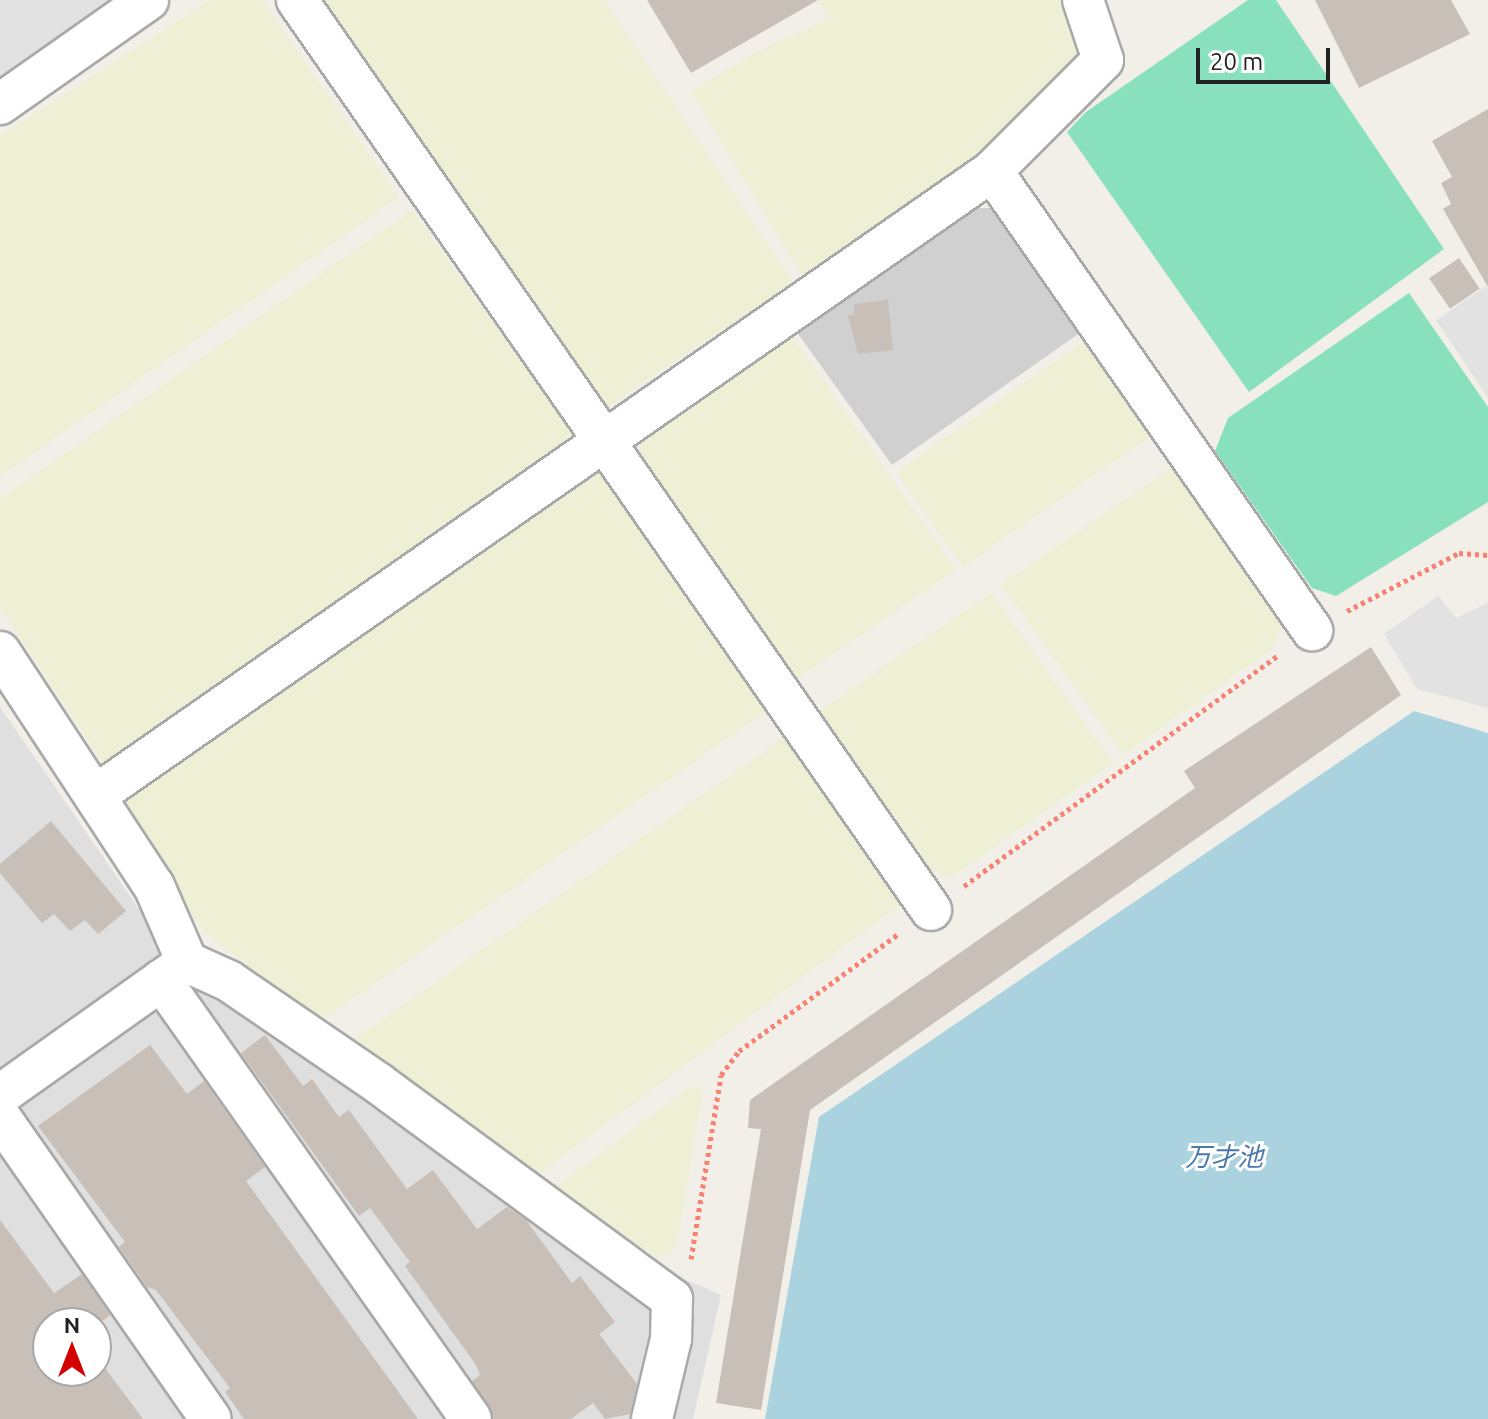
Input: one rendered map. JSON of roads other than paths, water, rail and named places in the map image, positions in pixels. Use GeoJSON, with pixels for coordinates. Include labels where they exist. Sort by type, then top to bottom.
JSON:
{"type":"FeatureCollection","features":[{"type":"Feature","properties":{"kind":"street"},"geometry":{"type":"LineString","coordinates":[[0,104],[148,0]]}},
{"type":"Feature","properties":{"kind":"street"},"geometry":{"type":"LineString","coordinates":[[297,0],[931,910]]}},
{"type":"Feature","properties":{"kind":"street"},"geometry":{"type":"LineString","coordinates":[[96,795],[992,171],[1103,60],[1083,0]]}},
{"type":"Feature","properties":{"kind":"street"},"geometry":{"type":"LineString","coordinates":[[992,171],[1312,630]]}},
{"type":"Feature","properties":{"kind":"street"},"geometry":{"type":"LineString","coordinates":[[0,652],[96,795],[160,898],[174,971],[471,1419]]}},
{"type":"Feature","properties":{"kind":"street"},"geometry":{"type":"LineString","coordinates":[[0,1095],[174,971],[229,981],[378,1083],[672,1299],[671,1339],[652,1419]]}},
{"type":"Feature","properties":{"kind":"street"},"geometry":{"type":"LineString","coordinates":[[0,1117],[211,1419]]}},
{"type":"Feature","properties":{"kind":"water","name":"万才池"},"geometry":{"type":"Polygon","coordinates":[[[1414,711],[1488,733],[1488,1419],[765,1419],[819,1117],[1414,711]]]}}]}
